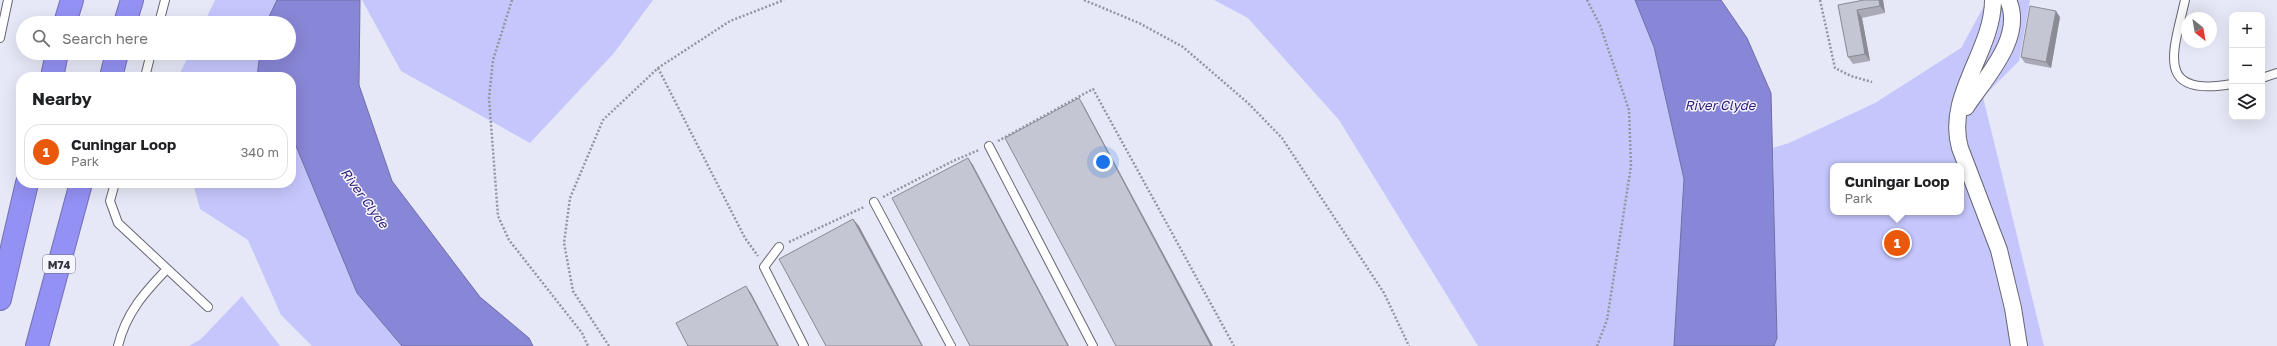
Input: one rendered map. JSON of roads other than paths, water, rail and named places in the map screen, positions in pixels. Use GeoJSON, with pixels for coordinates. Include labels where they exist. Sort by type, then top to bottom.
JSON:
{"type":"FeatureCollection","features":[{"type":"Feature","properties":{"kind":"highway"},"geometry":{"type":"LineString","coordinates":[[61,16],[62,0]]}},
{"type":"Feature","properties":{"kind":"highway"},"geometry":{"type":"LineString","coordinates":[[67,16],[72,0]]}},
{"type":"Feature","properties":{"kind":"highway"},"geometry":{"type":"LineString","coordinates":[[127,16],[132,0]]}},
{"type":"Feature","properties":{"kind":"highway"},"geometry":{"type":"LineString","coordinates":[[53,72],[56,60]]}},
{"type":"Feature","properties":{"kind":"highway"},"geometry":{"type":"LineString","coordinates":[[112,72],[115,60]]}},
{"type":"Feature","properties":{"kind":"highway"},"geometry":{"type":"LineString","coordinates":[[0,299],[26,188]]}},
{"type":"Feature","properties":{"kind":"highway","name":"M74"},"geometry":{"type":"LineString","coordinates":[[37,346],[80,188]]}},
{"type":"Feature","properties":{"kind":"street"},"geometry":{"type":"LineString","coordinates":[[1993,0],[1988,33],[1964,96],[1958,123],[1960,148],[2000,255],[2013,308],[2019,346]]}},
{"type":"Feature","properties":{"kind":"street"},"geometry":{"type":"LineString","coordinates":[[1958,123],[2006,44],[2012,22],[2012,13],[2008,0]]}},
{"type":"Feature","properties":{"kind":"lane"},"geometry":{"type":"LineString","coordinates":[[0,38],[8,0]]}},
{"type":"Feature","properties":{"kind":"lane"},"geometry":{"type":"LineString","coordinates":[[161,16],[166,0]]}},
{"type":"Feature","properties":{"kind":"lane"},"geometry":{"type":"LineString","coordinates":[[2185,0],[2173,57],[2174,70],[2184,81],[2195,84],[2218,86],[2229,84]]}},
{"type":"Feature","properties":{"kind":"lane"},"geometry":{"type":"LineString","coordinates":[[146,72],[149,60]]}},
{"type":"Feature","properties":{"kind":"lane"},"geometry":{"type":"LineString","coordinates":[[2265,77],[2277,73]]}},
{"type":"Feature","properties":{"kind":"lane"},"geometry":{"type":"LineString","coordinates":[[989,146],[1093,346]]}},
{"type":"Feature","properties":{"kind":"lane"},"geometry":{"type":"LineString","coordinates":[[114,188],[110,201],[118,224],[208,307]]}},
{"type":"Feature","properties":{"kind":"lane"},"geometry":{"type":"LineString","coordinates":[[874,202],[951,346]]}},
{"type":"Feature","properties":{"kind":"lane"},"geometry":{"type":"LineString","coordinates":[[779,247],[764,267],[804,346]]}},
{"type":"Feature","properties":{"kind":"lane"},"geometry":{"type":"LineString","coordinates":[[118,346],[123,326],[144,292],[167,269]]}},
{"type":"Feature","properties":{"kind":"water","name":"River Clyde"},"geometry":{"type":"Polygon","coordinates":[[[277,0],[360,0],[359,85],[392,181],[480,297],[529,338],[533,346],[402,346],[357,293],[296,146],[296,72],[258,72],[259,60],[296,60],[296,16],[269,16],[277,0]]]}},
{"type":"Feature","properties":{"kind":"water","name":"River Clyde"},"geometry":{"type":"Polygon","coordinates":[[[1635,0],[1721,0],[1747,38],[1771,93],[1777,338],[1774,346],[1674,346],[1684,179],[1654,47],[1635,0]]]}},
{"type":"Feature","properties":{"kind":"place","name":"Cuningar Loop"},"geometry":{"type":"Point","coordinates":[1897,243]}}]}
